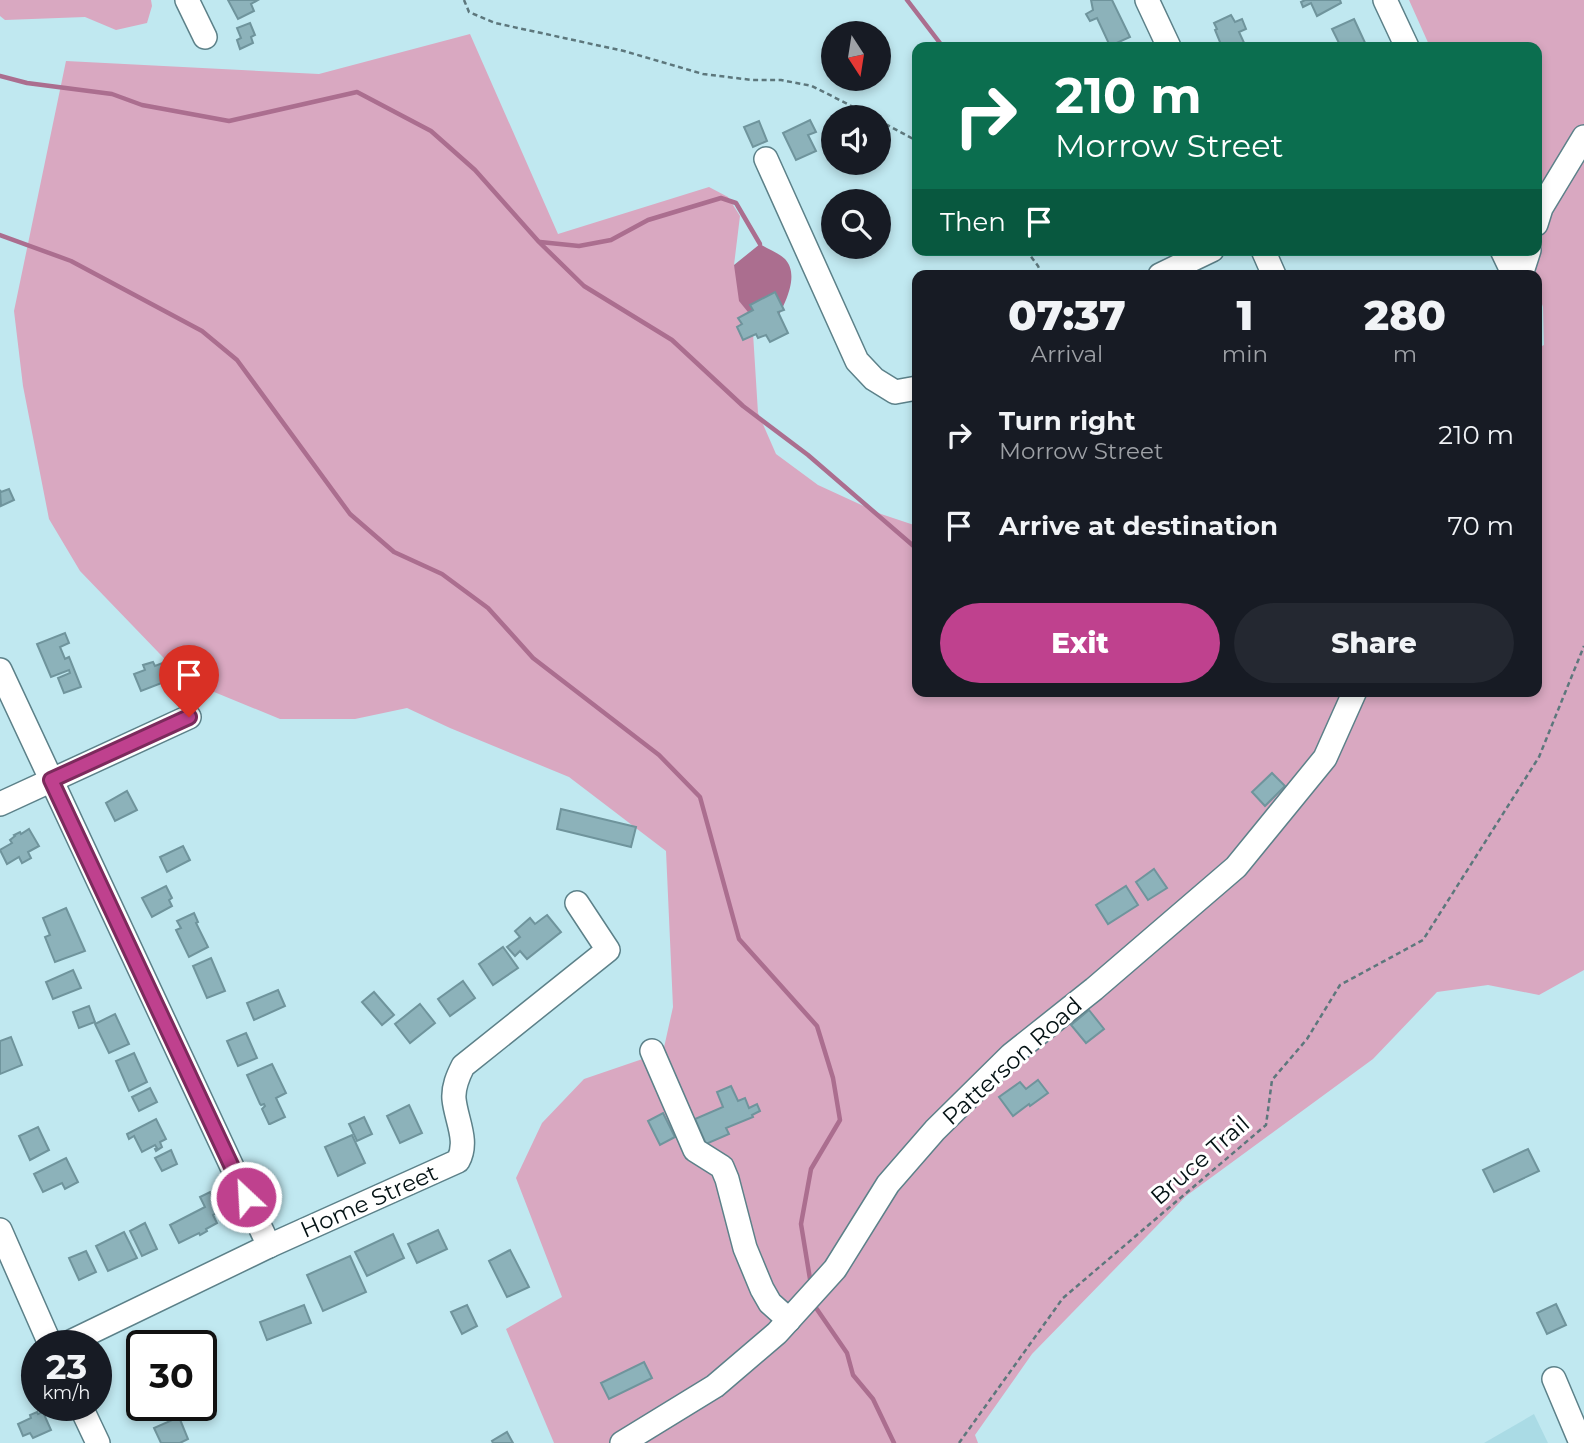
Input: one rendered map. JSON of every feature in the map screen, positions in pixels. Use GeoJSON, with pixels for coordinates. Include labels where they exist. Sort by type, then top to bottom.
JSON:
{"type":"FeatureCollection","features":[{"type":"Feature","properties":{"kind":"street"},"geometry":{"type":"LineString","coordinates":[[187,0],[205,37]]}},
{"type":"Feature","properties":{"kind":"street"},"geometry":{"type":"LineString","coordinates":[[1147,0],[1167,42]]}},
{"type":"Feature","properties":{"kind":"street"},"geometry":{"type":"LineString","coordinates":[[1385,0],[1404,42]]}},
{"type":"Feature","properties":{"kind":"street"},"geometry":{"type":"LineString","coordinates":[[1542,206],[1584,137]]}},
{"type":"Feature","properties":{"kind":"street"},"geometry":{"type":"LineString","coordinates":[[766,159],[858,361],[874,379],[895,392],[912,389]]}},
{"type":"Feature","properties":{"kind":"street"},"geometry":{"type":"LineString","coordinates":[[1170,270],[1200,256]]}},
{"type":"Feature","properties":{"kind":"street"},"geometry":{"type":"LineString","coordinates":[[0,670],[269,1246]]}},
{"type":"Feature","properties":{"kind":"street","name":"Patterson Road"},"geometry":{"type":"LineString","coordinates":[[622,1443],[715,1386],[777,1333],[835,1269],[888,1184],[935,1130],[1011,1055],[1094,989],[1236,867],[1325,758],[1352,697]]}},
{"type":"Feature","properties":{"kind":"street"},"geometry":{"type":"LineString","coordinates":[[0,804],[189,717]]}},
{"type":"Feature","properties":{"kind":"street","name":"Home Street"},"geometry":{"type":"LineString","coordinates":[[95,1330],[269,1246],[458,1161],[463,1153],[463,1139],[454,1097],[456,1080],[463,1066],[608,950],[577,903]]}},
{"type":"Feature","properties":{"kind":"street"},"geometry":{"type":"LineString","coordinates":[[652,1051],[695,1150],[722,1167],[746,1248],[762,1289],[770,1303],[789,1320]]}},
{"type":"Feature","properties":{"kind":"street"},"geometry":{"type":"LineString","coordinates":[[0,1230],[7,1265],[42,1330]]}},
{"type":"Feature","properties":{"kind":"street"},"geometry":{"type":"LineString","coordinates":[[1554,1379],[1581,1443]]}},
{"type":"Feature","properties":{"kind":"street"},"geometry":{"type":"LineString","coordinates":[[88,1421],[98,1443]]}},
{"type":"Feature","properties":{"kind":"path"},"geometry":{"type":"LineString","coordinates":[[464,0],[469,12],[495,23],[624,51],[704,74],[752,80],[781,80],[812,86],[851,105]]}},
{"type":"Feature","properties":{"kind":"path"},"geometry":{"type":"LineString","coordinates":[[891,127],[912,138]]}},
{"type":"Feature","properties":{"kind":"path","name":"Bruce Trail"},"geometry":{"type":"LineString","coordinates":[[959,1443],[1063,1298],[1266,1125],[1272,1080],[1307,1039],[1340,985],[1423,940],[1539,757],[1584,646]]}},
{"type":"Feature","properties":{"kind":"shaded area"},"geometry":{"type":"Polygon","coordinates":[[[0,0],[151,0],[152,6],[147,23],[116,30],[85,17],[5,20],[0,16],[0,0]]]}},
{"type":"Feature","properties":{"kind":"shaded area"},"geometry":{"type":"Polygon","coordinates":[[[1409,0],[1584,0],[1584,970],[1539,995],[1488,985],[1437,992],[1373,1059],[1186,1196],[1032,1354],[975,1435],[978,1443],[554,1443],[506,1329],[562,1297],[516,1178],[542,1123],[584,1079],[663,1052],[673,1007],[666,851],[569,777],[407,708],[355,719],[280,719],[185,680],[80,571],[49,519],[23,386],[14,311],[66,61],[319,74],[470,34],[558,234],[709,187],[728,197],[740,216],[734,265],[752,317],[758,413],[776,454],[818,485],[881,514],[912,524],[912,697],[1542,697],[1544,345],[1542,270],[1532,270],[1535,256],[1542,256],[1542,42],[1428,42],[1409,0]]]}},
{"type":"Feature","properties":{"kind":"shaded area"},"geometry":{"type":"Polygon","coordinates":[[[760,244],[785,259],[791,274],[789,291],[775,323],[752,317],[739,301],[734,265],[760,244]]]}},
{"type":"Feature","properties":{"kind":"shaded area"},"geometry":{"type":"Polygon","coordinates":[[[1534,1414],[1548,1443],[1484,1443],[1534,1414]]]}},
{"type":"Feature","properties":{"kind":"building"},"geometry":{"type":"Polygon","coordinates":[[[228,0],[258,0],[251,4],[254,11],[238,19],[228,0]]]}},
{"type":"Feature","properties":{"kind":"building"},"geometry":{"type":"Polygon","coordinates":[[[1091,0],[1112,0],[1130,37],[1119,42],[1108,42],[1097,18],[1090,21],[1086,14],[1093,10],[1091,0]]]}},
{"type":"Feature","properties":{"kind":"building"},"geometry":{"type":"Polygon","coordinates":[[[1340,0],[1341,3],[1317,16],[1311,3],[1303,7],[1301,2],[1340,0]]]}},
{"type":"Feature","properties":{"kind":"building"},"geometry":{"type":"Polygon","coordinates":[[[1231,15],[1235,22],[1242,19],[1246,29],[1239,32],[1244,42],[1220,42],[1214,23],[1231,15]]]}},
{"type":"Feature","properties":{"kind":"building"},"geometry":{"type":"Polygon","coordinates":[[[1354,19],[1365,42],[1338,42],[1332,29],[1354,19]]]}},
{"type":"Feature","properties":{"kind":"building"},"geometry":{"type":"Polygon","coordinates":[[[250,23],[255,35],[251,37],[253,43],[240,49],[237,40],[241,38],[237,28],[250,23]]]}},
{"type":"Feature","properties":{"kind":"building"},"geometry":{"type":"Polygon","coordinates":[[[810,120],[816,132],[808,135],[816,151],[796,160],[783,133],[810,120]]]}},
{"type":"Feature","properties":{"kind":"building"},"geometry":{"type":"Polygon","coordinates":[[[759,121],[767,141],[753,147],[744,127],[759,121]]]}},
{"type":"Feature","properties":{"kind":"building"},"geometry":{"type":"Polygon","coordinates":[[[775,292],[784,310],[778,312],[788,333],[770,342],[766,335],[758,338],[756,334],[743,340],[737,327],[742,324],[738,318],[753,310],[750,305],[775,292]]]}},
{"type":"Feature","properties":{"kind":"building"},"geometry":{"type":"Polygon","coordinates":[[[9,489],[14,500],[1,506],[0,490],[9,489]]]}},
{"type":"Feature","properties":{"kind":"building"},"geometry":{"type":"Polygon","coordinates":[[[65,633],[69,643],[60,647],[65,659],[69,657],[81,687],[64,693],[58,678],[70,673],[69,670],[51,677],[37,644],[65,633]]]}},
{"type":"Feature","properties":{"kind":"building"},"geometry":{"type":"Polygon","coordinates":[[[153,662],[155,666],[165,662],[168,670],[174,667],[177,675],[171,678],[173,681],[141,691],[134,674],[145,670],[143,665],[153,662]]]}},
{"type":"Feature","properties":{"kind":"building"},"geometry":{"type":"Polygon","coordinates":[[[1272,773],[1285,786],[1265,806],[1252,792],[1272,773]]]}},
{"type":"Feature","properties":{"kind":"building"},"geometry":{"type":"Polygon","coordinates":[[[127,791],[137,810],[115,821],[106,803],[127,791]]]}},
{"type":"Feature","properties":{"kind":"building"},"geometry":{"type":"Polygon","coordinates":[[[561,809],[636,827],[631,847],[557,829],[561,809]]]}},
{"type":"Feature","properties":{"kind":"building"},"geometry":{"type":"Polygon","coordinates":[[[29,829],[39,846],[28,852],[31,858],[22,863],[19,857],[7,864],[0,850],[12,843],[10,840],[14,835],[29,829]]]}},
{"type":"Feature","properties":{"kind":"building"},"geometry":{"type":"Polygon","coordinates":[[[183,846],[190,860],[167,872],[160,857],[183,846]]]}},
{"type":"Feature","properties":{"kind":"building"},"geometry":{"type":"Polygon","coordinates":[[[1154,869],[1167,888],[1148,900],[1136,882],[1154,869]]]}},
{"type":"Feature","properties":{"kind":"building"},"geometry":{"type":"Polygon","coordinates":[[[166,886],[172,898],[169,900],[172,906],[152,917],[142,898],[166,886]]]}},
{"type":"Feature","properties":{"kind":"building"},"geometry":{"type":"Polygon","coordinates":[[[1126,886],[1138,905],[1108,924],[1096,905],[1126,886]]]}},
{"type":"Feature","properties":{"kind":"building"},"geometry":{"type":"Polygon","coordinates":[[[66,908],[85,951],[55,962],[45,937],[50,935],[43,918],[66,908]]]}},
{"type":"Feature","properties":{"kind":"building"},"geometry":{"type":"Polygon","coordinates":[[[194,913],[208,947],[189,957],[176,930],[181,928],[177,921],[194,913]]]}},
{"type":"Feature","properties":{"kind":"building"},"geometry":{"type":"Polygon","coordinates":[[[547,915],[561,932],[527,959],[520,951],[515,956],[507,947],[520,937],[515,931],[530,918],[535,924],[547,915]]]}},
{"type":"Feature","properties":{"kind":"building"},"geometry":{"type":"Polygon","coordinates":[[[503,947],[518,968],[493,985],[479,964],[503,947]]]}},
{"type":"Feature","properties":{"kind":"building"},"geometry":{"type":"Polygon","coordinates":[[[211,958],[225,991],[207,998],[193,966],[211,958]]]}},
{"type":"Feature","properties":{"kind":"building"},"geometry":{"type":"Polygon","coordinates":[[[73,970],[81,988],[53,999],[46,982],[73,970]]]}},
{"type":"Feature","properties":{"kind":"building"},"geometry":{"type":"Polygon","coordinates":[[[463,981],[475,998],[450,1016],[438,999],[463,981]]]}},
{"type":"Feature","properties":{"kind":"building"},"geometry":{"type":"Polygon","coordinates":[[[278,990],[285,1006],[254,1020],[247,1003],[278,990]]]}},
{"type":"Feature","properties":{"kind":"building"},"geometry":{"type":"Polygon","coordinates":[[[374,992],[394,1015],[382,1025],[362,1002],[374,992]]]}},
{"type":"Feature","properties":{"kind":"building"},"geometry":{"type":"Polygon","coordinates":[[[420,1004],[435,1023],[410,1043],[395,1024],[420,1004]]]}},
{"type":"Feature","properties":{"kind":"building"},"geometry":{"type":"Polygon","coordinates":[[[89,1006],[95,1022],[79,1028],[73,1012],[89,1006]]]}},
{"type":"Feature","properties":{"kind":"building"},"geometry":{"type":"Polygon","coordinates":[[[1089,1010],[1104,1029],[1086,1043],[1071,1025],[1089,1010]]]}},
{"type":"Feature","properties":{"kind":"building"},"geometry":{"type":"Polygon","coordinates":[[[115,1014],[129,1044],[109,1053],[95,1024],[115,1014]]]}},
{"type":"Feature","properties":{"kind":"building"},"geometry":{"type":"Polygon","coordinates":[[[246,1033],[257,1058],[238,1066],[227,1041],[246,1033]]]}},
{"type":"Feature","properties":{"kind":"building"},"geometry":{"type":"Polygon","coordinates":[[[11,1037],[22,1065],[0,1074],[0,1041],[11,1037]]]}},
{"type":"Feature","properties":{"kind":"building"},"geometry":{"type":"Polygon","coordinates":[[[134,1053],[147,1082],[129,1091],[116,1061],[134,1053]]]}},
{"type":"Feature","properties":{"kind":"building"},"geometry":{"type":"Polygon","coordinates":[[[272,1064],[286,1093],[276,1098],[285,1117],[269,1124],[262,1109],[265,1106],[260,1104],[247,1075],[272,1064]]]}},
{"type":"Feature","properties":{"kind":"building"},"geometry":{"type":"Polygon","coordinates":[[[1038,1080],[1048,1093],[1013,1116],[999,1097],[1020,1082],[1026,1089],[1038,1080]]]}},
{"type":"Feature","properties":{"kind":"building"},"geometry":{"type":"Polygon","coordinates":[[[731,1086],[738,1101],[745,1098],[749,1108],[757,1104],[760,1111],[752,1115],[753,1117],[726,1128],[729,1134],[706,1144],[695,1119],[723,1107],[717,1092],[731,1086]]]}},
{"type":"Feature","properties":{"kind":"building"},"geometry":{"type":"Polygon","coordinates":[[[150,1088],[157,1102],[139,1111],[132,1097],[150,1088]]]}},
{"type":"Feature","properties":{"kind":"building"},"geometry":{"type":"Polygon","coordinates":[[[409,1105],[422,1133],[400,1143],[387,1116],[409,1105]]]}},
{"type":"Feature","properties":{"kind":"building"},"geometry":{"type":"Polygon","coordinates":[[[663,1113],[675,1137],[660,1145],[648,1121],[663,1113]]]}},
{"type":"Feature","properties":{"kind":"building"},"geometry":{"type":"Polygon","coordinates":[[[364,1117],[372,1134],[357,1141],[349,1124],[364,1117]]]}},
{"type":"Feature","properties":{"kind":"building"},"geometry":{"type":"Polygon","coordinates":[[[156,1119],[166,1139],[160,1142],[162,1147],[156,1151],[155,1145],[142,1152],[134,1136],[129,1139],[127,1134],[156,1119]]]}},
{"type":"Feature","properties":{"kind":"building"},"geometry":{"type":"Polygon","coordinates":[[[38,1127],[49,1150],[30,1160],[19,1136],[38,1127]]]}},
{"type":"Feature","properties":{"kind":"building"},"geometry":{"type":"Polygon","coordinates":[[[352,1135],[365,1163],[338,1176],[325,1147],[352,1135]]]}},
{"type":"Feature","properties":{"kind":"building"},"geometry":{"type":"Polygon","coordinates":[[[1528,1149],[1539,1171],[1494,1192],[1483,1170],[1528,1149]]]}},
{"type":"Feature","properties":{"kind":"building"},"geometry":{"type":"Polygon","coordinates":[[[171,1150],[177,1164],[162,1171],[155,1158],[171,1150]]]}},
{"type":"Feature","properties":{"kind":"building"},"geometry":{"type":"Polygon","coordinates":[[[66,1158],[78,1182],[65,1189],[62,1183],[43,1192],[34,1174],[66,1158]]]}},
{"type":"Feature","properties":{"kind":"building"},"geometry":{"type":"Polygon","coordinates":[[[210,1192],[219,1211],[213,1215],[217,1223],[200,1235],[199,1233],[179,1243],[170,1225],[205,1207],[200,1197],[210,1192]]]}},
{"type":"Feature","properties":{"kind":"building"},"geometry":{"type":"Polygon","coordinates":[[[145,1223],[157,1249],[142,1256],[130,1231],[145,1223]]]}},
{"type":"Feature","properties":{"kind":"building"},"geometry":{"type":"Polygon","coordinates":[[[438,1230],[447,1249],[417,1263],[408,1244],[438,1230]]]}},
{"type":"Feature","properties":{"kind":"building"},"geometry":{"type":"Polygon","coordinates":[[[124,1232],[137,1258],[108,1271],[96,1246],[124,1232]]]}},
{"type":"Feature","properties":{"kind":"building"},"geometry":{"type":"Polygon","coordinates":[[[393,1234],[404,1258],[367,1276],[355,1252],[393,1234]]]}},
{"type":"Feature","properties":{"kind":"building"},"geometry":{"type":"Polygon","coordinates":[[[510,1250],[529,1287],[507,1297],[489,1261],[510,1250]]]}},
{"type":"Feature","properties":{"kind":"building"},"geometry":{"type":"Polygon","coordinates":[[[86,1251],[96,1272],[79,1280],[69,1258],[86,1251]]]}},
{"type":"Feature","properties":{"kind":"building"},"geometry":{"type":"Polygon","coordinates":[[[350,1256],[366,1292],[323,1311],[307,1275],[350,1256]]]}},
{"type":"Feature","properties":{"kind":"building"},"geometry":{"type":"Polygon","coordinates":[[[1556,1304],[1566,1325],[1547,1334],[1537,1313],[1556,1304]]]}},
{"type":"Feature","properties":{"kind":"building"},"geometry":{"type":"Polygon","coordinates":[[[304,1305],[311,1323],[267,1340],[260,1322],[304,1305]]]}},
{"type":"Feature","properties":{"kind":"building"},"geometry":{"type":"Polygon","coordinates":[[[467,1305],[477,1326],[462,1334],[451,1312],[467,1305]]]}},
{"type":"Feature","properties":{"kind":"building"},"geometry":{"type":"Polygon","coordinates":[[[644,1362],[652,1378],[609,1399],[601,1383],[644,1362]]]}},
{"type":"Feature","properties":{"kind":"building"},"geometry":{"type":"Polygon","coordinates":[[[24,1421],[47,1421],[51,1430],[33,1438],[30,1433],[23,1436],[18,1424],[24,1421]]]}},
{"type":"Feature","properties":{"kind":"building"},"geometry":{"type":"Polygon","coordinates":[[[170,1421],[181,1421],[188,1439],[180,1443],[161,1443],[154,1428],[170,1421]]]}},
{"type":"Feature","properties":{"kind":"building"},"geometry":{"type":"Polygon","coordinates":[[[507,1432],[513,1443],[493,1443],[492,1441],[507,1432]]]}},
{"type":"Feature","properties":{"kind":"waterway"},"geometry":{"type":"LineString","coordinates":[[907,0],[939,42]]}},
{"type":"Feature","properties":{"kind":"waterway"},"geometry":{"type":"LineString","coordinates":[[0,76],[27,83],[112,94],[142,105],[229,121],[357,92],[431,131],[475,170],[539,242],[584,286],[672,340],[743,406],[808,455],[912,545]]}},
{"type":"Feature","properties":{"kind":"waterway"},"geometry":{"type":"LineString","coordinates":[[540,242],[579,246],[611,240],[648,220],[721,198],[736,203],[760,244]]}},
{"type":"Feature","properties":{"kind":"waterway"},"geometry":{"type":"LineString","coordinates":[[0,235],[71,261],[202,331],[237,360],[350,514],[394,552],[442,574],[488,608],[533,658],[659,755],[700,797],[739,939],[817,1026],[833,1078],[840,1120],[811,1169],[801,1224],[810,1279]]}},
{"type":"Feature","properties":{"kind":"waterway"},"geometry":{"type":"LineString","coordinates":[[814,1305],[847,1353],[853,1375],[873,1399],[894,1443]]}},
{"type":"Feature","properties":{"kind":"route"},"geometry":{"type":"LineString","coordinates":[[189,717],[51,780],[246,1197]]}}]}
